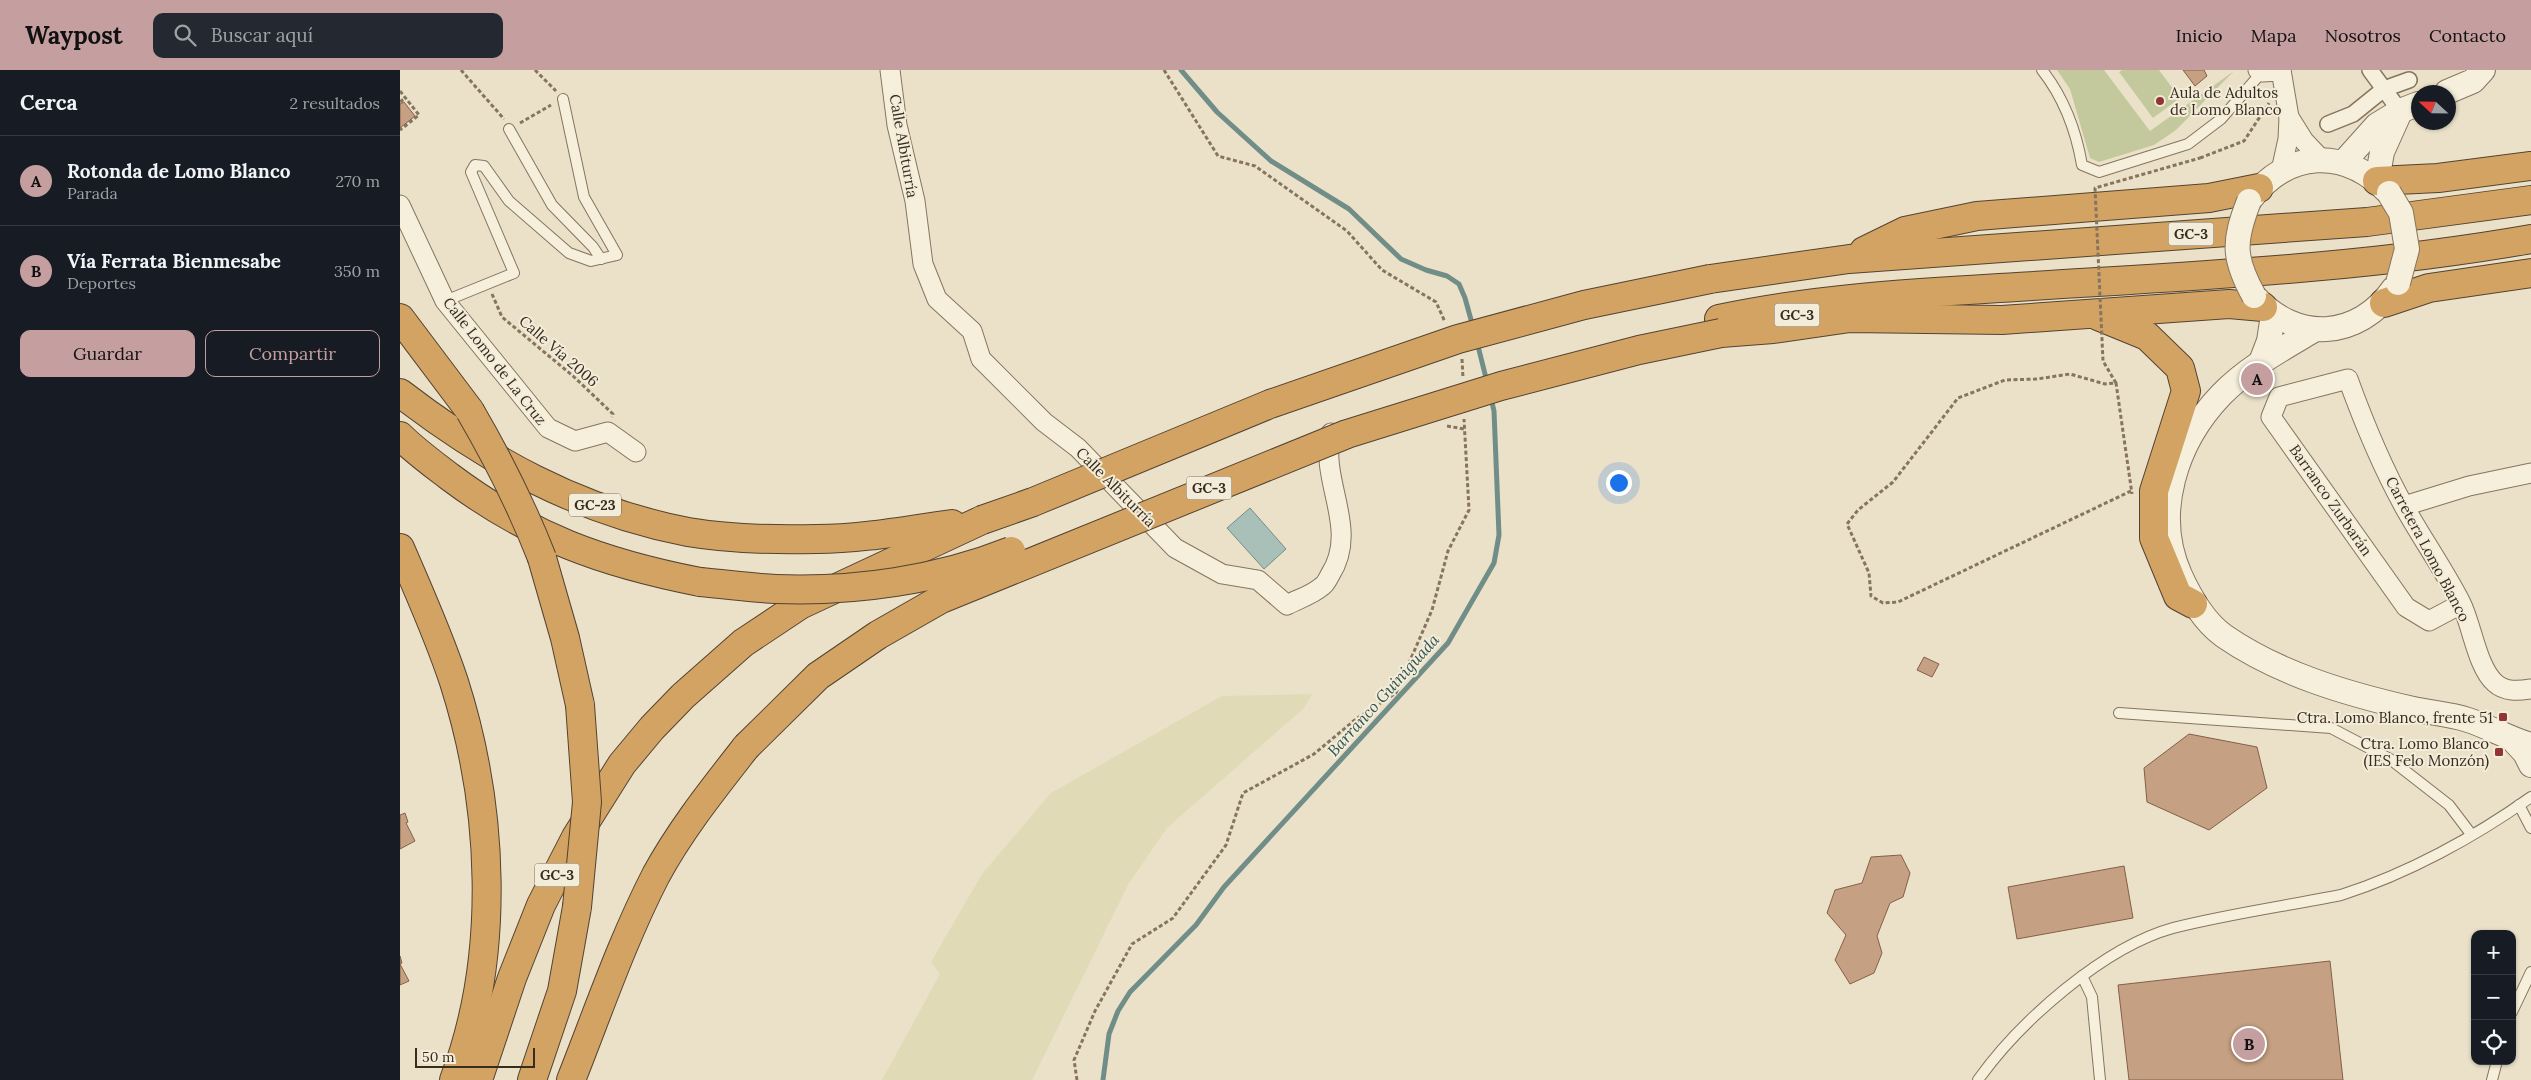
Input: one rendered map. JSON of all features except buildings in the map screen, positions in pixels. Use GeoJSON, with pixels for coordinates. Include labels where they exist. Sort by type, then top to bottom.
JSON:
{"type":"FeatureCollection","features":[{"type":"Feature","properties":{"kind":"highway"},"geometry":{"type":"LineString","coordinates":[[2383,187],[2531,166]]}},
{"type":"Feature","properties":{"kind":"highway"},"geometry":{"type":"LineString","coordinates":[[1849,259],[1905,231],[1977,216],[2254,195]]}},
{"type":"Feature","properties":{"kind":"highway","name":"GC-3"},"geometry":{"type":"LineString","coordinates":[[478,1080],[515,968],[541,905],[576,837],[622,764],[683,696],[743,643],[800,605],[982,520],[1033,502],[1270,404],[1458,339],[1584,305],[1710,279],[1849,259],[2367,222],[2531,200]]}},
{"type":"Feature","properties":{"kind":"highway"},"geometry":{"type":"LineString","coordinates":[[1720,326],[1774,307],[1872,296],[2250,274],[2378,262],[2466,251],[2531,239]]}},
{"type":"Feature","properties":{"kind":"highway"},"geometry":{"type":"LineString","coordinates":[[2391,293],[2531,273]]}},
{"type":"Feature","properties":{"kind":"highway"},"geometry":{"type":"LineString","coordinates":[[400,436],[412,448],[483,501],[536,532],[562,543],[648,571],[700,582],[776,589],[851,588],[919,578],[985,561],[1337,419],[1497,370],[1636,334],[1720,326],[1850,318],[2002,320],[2229,304],[2263,306]]}},
{"type":"Feature","properties":{"kind":"highway"},"geometry":{"type":"LineString","coordinates":[[2092,314],[2147,336],[2180,368],[2186,391],[2154,491],[2154,538],[2178,596],[2193,604]]}},
{"type":"Feature","properties":{"kind":"highway"},"geometry":{"type":"LineString","coordinates":[[400,318],[470,411],[495,453],[522,508],[542,558],[566,638],[580,705],[587,802],[577,907],[562,991],[532,1080]]}},
{"type":"Feature","properties":{"kind":"highway","name":"GC-3"},"geometry":{"type":"LineString","coordinates":[[571,1080],[617,964],[656,875],[694,814],[746,747],[818,676],[878,635],[941,599],[1346,434],[1501,386],[1639,350],[1720,326]]}},
{"type":"Feature","properties":{"kind":"highway","name":"GC-23"},"geometry":{"type":"LineString","coordinates":[[400,393],[450,431],[506,465],[579,500],[625,516],[688,532],[749,538],[817,539],[982,520]]}},
{"type":"Feature","properties":{"kind":"highway"},"geometry":{"type":"LineString","coordinates":[[400,548],[429,615],[454,682],[471,744],[480,803],[486,874],[483,945],[474,1007],[454,1080]]}},
{"type":"Feature","properties":{"kind":"street","name":"Calle Albiturría"},"geometry":{"type":"LineString","coordinates":[[890,70],[897,125],[915,201],[923,264],[937,299],[972,331],[981,359],[1044,422],[1078,448],[1175,548],[1222,574],[1258,580],[1287,605],[1322,587],[1340,560],[1342,524],[1329,471],[1328,447],[1332,431],[1381,419],[1412,418]]}},
{"type":"Feature","properties":{"kind":"street"},"geometry":{"type":"LineString","coordinates":[[2370,70],[2384,89],[2409,107]]}},
{"type":"Feature","properties":{"kind":"street"},"geometry":{"type":"LineString","coordinates":[[2456,88],[2473,81],[2483,70]]}},
{"type":"Feature","properties":{"kind":"street"},"geometry":{"type":"LineString","coordinates":[[2260,71],[2281,71],[2289,117],[2288,139],[2281,171]]}},
{"type":"Feature","properties":{"kind":"street"},"geometry":{"type":"LineString","coordinates":[[2328,124],[2353,114],[2384,89],[2409,80]]}},
{"type":"Feature","properties":{"kind":"street"},"geometry":{"type":"LineString","coordinates":[[2332,161],[2377,126],[2409,107]]}},
{"type":"Feature","properties":{"kind":"street"},"geometry":{"type":"LineString","coordinates":[[2383,187],[2382,152],[2409,107]]}},
{"type":"Feature","properties":{"kind":"street"},"geometry":{"type":"LineString","coordinates":[[2289,117],[2304,141],[2332,161]]}},
{"type":"Feature","properties":{"kind":"street"},"geometry":{"type":"LineString","coordinates":[[2261,362],[2269,341],[2263,306],[2242,273],[2237,252],[2239,228],[2254,195],[2281,171],[2307,162],[2332,161],[2360,169],[2383,187],[2400,213],[2407,248],[2391,293],[2366,318],[2344,327],[2314,330],[2292,325],[2263,306]]}},
{"type":"Feature","properties":{"kind":"street","name":"Calle Lomo de La Cruz"},"geometry":{"type":"LineString","coordinates":[[400,205],[445,301],[548,428],[575,441],[608,432]]}},
{"type":"Feature","properties":{"kind":"street"},"geometry":{"type":"LineString","coordinates":[[2314,330],[2261,362],[2222,394],[2196,426],[2181,453],[2172,481],[2167,519],[2174,561],[2193,604],[2222,634],[2264,661],[2346,692],[2468,720],[2522,743],[2531,764]]}},
{"type":"Feature","properties":{"kind":"street","name":"Carretera Lomo Blanco"},"geometry":{"type":"LineString","coordinates":[[2348,380],[2369,434],[2404,506],[2461,604],[2485,668],[2495,682],[2506,689],[2517,691],[2531,689]]}},
{"type":"Feature","properties":{"kind":"street","name":"Barranco Zurbarán"},"geometry":{"type":"LineString","coordinates":[[2348,380],[2279,397],[2271,417],[2406,607],[2429,621],[2461,604]]}},
{"type":"Feature","properties":{"kind":"street"},"geometry":{"type":"LineString","coordinates":[[608,432],[636,452]]}},
{"type":"Feature","properties":{"kind":"street"},"geometry":{"type":"LineString","coordinates":[[2404,506],[2469,486],[2531,473]]}},
{"type":"Feature","properties":{"kind":"lane"},"geometry":{"type":"LineString","coordinates":[[2042,70],[2056,88],[2077,137],[2082,165],[2100,172],[2188,144],[2221,119],[2260,71]]}},
{"type":"Feature","properties":{"kind":"lane"},"geometry":{"type":"LineString","coordinates":[[445,301],[514,273],[471,172],[475,165],[484,166],[509,201],[569,253],[591,261],[617,255],[584,197],[563,99]]}},
{"type":"Feature","properties":{"kind":"lane"},"geometry":{"type":"LineString","coordinates":[[509,129],[552,205],[593,247],[601,259]]}},
{"type":"Feature","properties":{"kind":"lane"},"geometry":{"type":"LineString","coordinates":[[2120,713],[2331,728],[2390,759],[2449,806],[2471,834]]}},
{"type":"Feature","properties":{"kind":"lane"},"geometry":{"type":"LineString","coordinates":[[1978,1080],[2024,1027],[2082,976],[2120,950],[2173,928],[2341,895],[2368,886],[2417,866],[2531,797]]}},
{"type":"Feature","properties":{"kind":"lane"},"geometry":{"type":"LineString","coordinates":[[2519,805],[2531,828]]}},
{"type":"Feature","properties":{"kind":"lane"},"geometry":{"type":"LineString","coordinates":[[2516,1004],[2531,972]]}},
{"type":"Feature","properties":{"kind":"lane"},"geometry":{"type":"LineString","coordinates":[[2082,976],[2092,997],[2100,1080]]}},
{"type":"Feature","properties":{"kind":"lane"},"geometry":{"type":"LineString","coordinates":[[2492,1080],[2497,1065]]}},
{"type":"Feature","properties":{"kind":"path"},"geometry":{"type":"LineString","coordinates":[[462,70],[503,118],[509,129],[563,99],[535,70]]}},
{"type":"Feature","properties":{"kind":"path"},"geometry":{"type":"LineString","coordinates":[[1164,70],[1218,156],[1255,166],[1347,231],[1382,270],[1436,302],[1447,327]]}},
{"type":"Feature","properties":{"kind":"path"},"geometry":{"type":"LineString","coordinates":[[400,91],[419,115],[400,130]]}},
{"type":"Feature","properties":{"kind":"path"},"geometry":{"type":"LineString","coordinates":[[2131,491],[1898,602],[1883,603],[1871,596],[1869,573],[1848,524],[1858,510],[1893,482],[1958,398],[2005,380],[2037,379],[2070,374],[2105,384],[2116,383],[2102,361],[2095,188],[2200,158],[2244,141],[2270,101],[2284,93]]}},
{"type":"Feature","properties":{"kind":"path"},"geometry":{"type":"LineString","coordinates":[[400,102],[405,98]]}},
{"type":"Feature","properties":{"kind":"path","name":"Calle Vía 2006"},"geometry":{"type":"LineString","coordinates":[[488,283],[502,316],[573,376],[613,414],[608,432]]}},
{"type":"Feature","properties":{"kind":"path"},"geometry":{"type":"LineString","coordinates":[[1459,351],[1463,359],[1463,379]]}},
{"type":"Feature","properties":{"kind":"path"},"geometry":{"type":"LineString","coordinates":[[1077,1080],[1074,1060],[1095,1011],[1132,944],[1173,918],[1226,845],[1243,793],[1314,754],[1356,719],[1396,693],[1432,610],[1448,551],[1469,510],[1464,409]]}},
{"type":"Feature","properties":{"kind":"shaded area"},"geometry":{"type":"Polygon","coordinates":[[[1312,694],[1304,708],[1167,828],[1129,883],[1032,1080],[882,1080],[940,974],[931,962],[982,874],[1051,793],[1222,696],[1312,694]]]}},
{"type":"Feature","properties":{"kind":"green space"},"geometry":{"type":"Polygon","coordinates":[[[2057,70],[2104,70],[2150,131],[2234,71],[2176,130],[2154,145],[2099,162],[2090,158],[2070,89],[2057,70]]]}},
{"type":"Feature","properties":{"kind":"green space"},"geometry":{"type":"Polygon","coordinates":[[[2122,70],[2159,70],[2180,98],[2153,118],[2119,72],[2122,70]]]}},
{"type":"Feature","properties":{"kind":"water"},"geometry":{"type":"Polygon","coordinates":[[[1250,508],[1286,549],[1264,569],[1227,528],[1250,508]]]}},
{"type":"Feature","properties":{"kind":"waterway","name":"Barranco Guiniguada"},"geometry":{"type":"LineString","coordinates":[[1181,70],[1217,112],[1271,161],[1349,209],[1401,259],[1426,270],[1447,276],[1459,284],[1473,327]]}},
{"type":"Feature","properties":{"kind":"waterway","name":"Barranco Guiniguada"},"geometry":{"type":"LineString","coordinates":[[1477,342],[1487,382]]}},
{"type":"Feature","properties":{"kind":"waterway","name":"Barranco Guiniguada"},"geometry":{"type":"LineString","coordinates":[[1103,1080],[1109,1034],[1118,1011],[1130,992],[1196,925],[1224,887],[1448,643],[1494,563],[1499,535],[1494,411],[1491,398]]}},
{"type":"Feature","properties":{"kind":"place","name":"Aula de Adultos de Lomo Blanco"},"geometry":{"type":"Point","coordinates":[2160,101]}},
{"type":"Feature","properties":{"kind":"place","name":"Rotonda de Lomo Blanco"},"geometry":{"type":"Point","coordinates":[2257,379]}},
{"type":"Feature","properties":{"kind":"place","name":"Ctra. Lomo Blanco, frente 51"},"geometry":{"type":"Point","coordinates":[2503,717]}},
{"type":"Feature","properties":{"kind":"place","name":"Ctra. Lomo Blanco (IES Felo Monzón)"},"geometry":{"type":"Point","coordinates":[2499,752]}},
{"type":"Feature","properties":{"kind":"place","name":"Vía Ferrata Bienmesabe"},"geometry":{"type":"Point","coordinates":[2249,1044]}}]}
